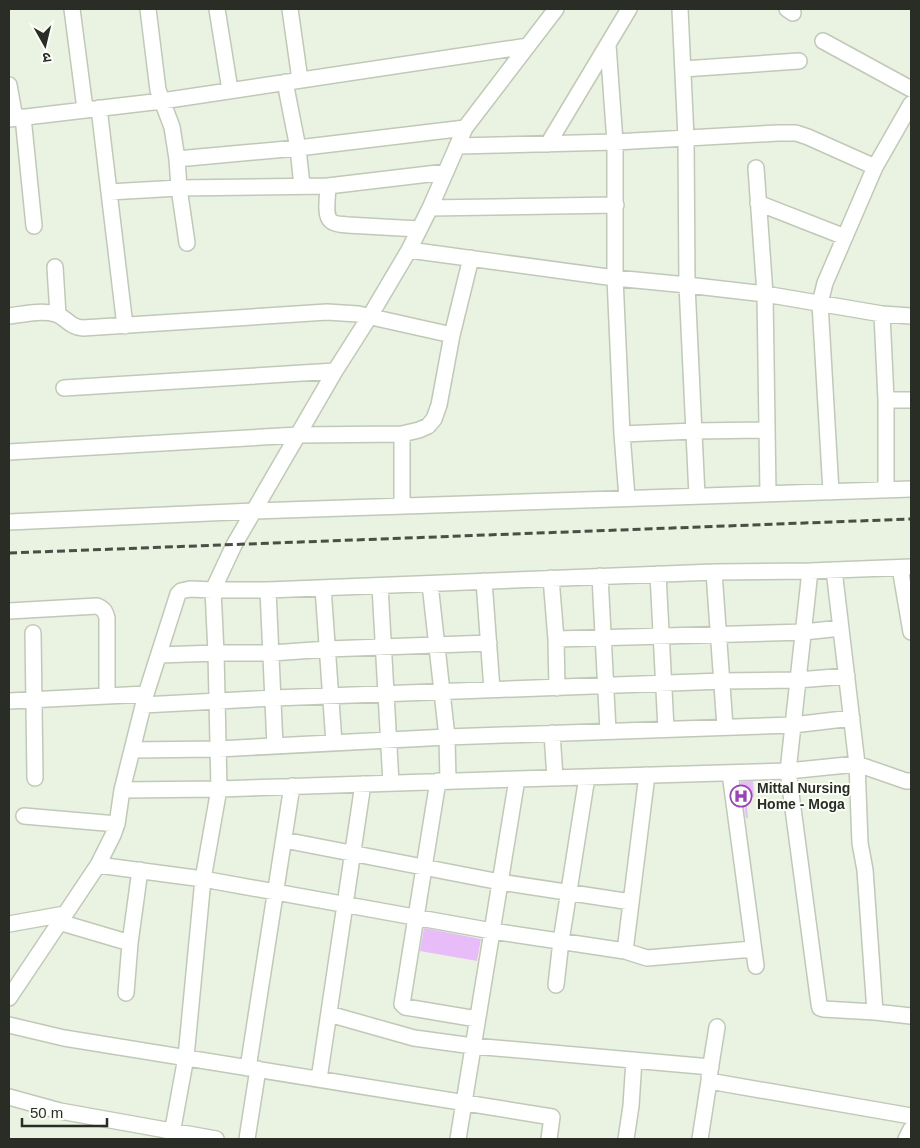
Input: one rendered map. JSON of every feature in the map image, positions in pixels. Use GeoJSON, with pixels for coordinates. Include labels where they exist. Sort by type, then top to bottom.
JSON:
{"type":"FeatureCollection","features":[{"type":"Feature","properties":{"kind":"street"},"geometry":{"type":"LineString","coordinates":[[72,9],[109,192],[125,326]]}},
{"type":"Feature","properties":{"kind":"street"},"geometry":{"type":"LineString","coordinates":[[148,9],[158,90],[172,127],[187,243]]}},
{"type":"Feature","properties":{"kind":"street"},"geometry":{"type":"LineString","coordinates":[[217,9],[230,90]]}},
{"type":"Feature","properties":{"kind":"street"},"geometry":{"type":"LineString","coordinates":[[290,9],[292,81],[302,186]]}},
{"type":"Feature","properties":{"kind":"street"},"geometry":{"type":"LineString","coordinates":[[171,1136],[186,1057],[203,879],[219,789],[213,590],[234,544],[335,371],[409,250],[466,128],[556,9]]}},
{"type":"Feature","properties":{"kind":"street"},"geometry":{"type":"LineString","coordinates":[[548,144],[629,9]]}},
{"type":"Feature","properties":{"kind":"street"},"geometry":{"type":"LineString","coordinates":[[680,9],[686,138],[687,285],[697,496]]}},
{"type":"Feature","properties":{"kind":"street"},"geometry":{"type":"LineString","coordinates":[[823,41],[911,89]]}},
{"type":"Feature","properties":{"kind":"street"},"geometry":{"type":"LineString","coordinates":[[608,45],[615,142],[615,278],[622,434],[627,498]]}},
{"type":"Feature","properties":{"kind":"street"},"geometry":{"type":"LineString","coordinates":[[15,118],[162,101],[528,46]]}},
{"type":"Feature","properties":{"kind":"street"},"geometry":{"type":"LineString","coordinates":[[684,69],[799,61]]}},
{"type":"Feature","properties":{"kind":"street"},"geometry":{"type":"LineString","coordinates":[[9,85],[34,226]]}},
{"type":"Feature","properties":{"kind":"street"},"geometry":{"type":"LineString","coordinates":[[831,492],[820,304],[825,283],[875,167],[911,104]]}},
{"type":"Feature","properties":{"kind":"street"},"geometry":{"type":"LineString","coordinates":[[177,159],[298,148],[466,128]]}},
{"type":"Feature","properties":{"kind":"street"},"geometry":{"type":"LineString","coordinates":[[457,146],[615,142],[796,133],[875,167]]}},
{"type":"Feature","properties":{"kind":"street"},"geometry":{"type":"LineString","coordinates":[[756,168],[765,294],[768,494]]}},
{"type":"Feature","properties":{"kind":"street"},"geometry":{"type":"LineString","coordinates":[[109,192],[179,188],[328,186],[446,172]]}},
{"type":"Feature","properties":{"kind":"street"},"geometry":{"type":"LineString","coordinates":[[328,186],[328,217],[336,224],[419,229]]}},
{"type":"Feature","properties":{"kind":"street"},"geometry":{"type":"LineString","coordinates":[[758,203],[845,237]]}},
{"type":"Feature","properties":{"kind":"street"},"geometry":{"type":"LineString","coordinates":[[430,208],[616,205]]}},
{"type":"Feature","properties":{"kind":"street"},"geometry":{"type":"LineString","coordinates":[[409,250],[615,278],[765,294],[882,314],[911,316]]}},
{"type":"Feature","properties":{"kind":"street"},"geometry":{"type":"LineString","coordinates":[[9,452],[298,435],[402,434],[419,430],[428,426],[439,406],[452,335],[471,258]]}},
{"type":"Feature","properties":{"kind":"street"},"geometry":{"type":"LineString","coordinates":[[54,267],[58,315]]}},
{"type":"Feature","properties":{"kind":"street"},"geometry":{"type":"LineString","coordinates":[[9,316],[32,312],[58,315],[76,328],[326,312],[370,316],[452,335]]}},
{"type":"Feature","properties":{"kind":"street"},"geometry":{"type":"LineString","coordinates":[[882,314],[886,400],[886,490]]}},
{"type":"Feature","properties":{"kind":"street"},"geometry":{"type":"LineString","coordinates":[[64,388],[335,371]]}},
{"type":"Feature","properties":{"kind":"street"},"geometry":{"type":"LineString","coordinates":[[886,400],[911,400]]}},
{"type":"Feature","properties":{"kind":"street"},"geometry":{"type":"LineString","coordinates":[[622,434],[767,430]]}},
{"type":"Feature","properties":{"kind":"street"},"geometry":{"type":"LineString","coordinates":[[402,434],[402,506]]}},
{"type":"Feature","properties":{"kind":"street"},"geometry":{"type":"LineString","coordinates":[[9,522],[254,511],[911,489]]}},
{"type":"Feature","properties":{"kind":"street"},"geometry":{"type":"LineString","coordinates":[[9,998],[98,865],[109,844],[117,824],[122,790],[145,699],[178,594],[181,591],[190,589],[268,590],[714,572],[906,568],[911,632]]}},
{"type":"Feature","properties":{"kind":"street"},"geometry":{"type":"LineString","coordinates":[[834,570],[857,764],[860,843],[865,870],[875,1012]]}},
{"type":"Feature","properties":{"kind":"street"},"geometry":{"type":"LineString","coordinates":[[810,571],[788,771],[819,1004],[820,1008],[823,1009],[911,1016]]}},
{"type":"Feature","properties":{"kind":"street"},"geometry":{"type":"LineString","coordinates":[[714,572],[724,727]]}},
{"type":"Feature","properties":{"kind":"street"},"geometry":{"type":"LineString","coordinates":[[658,574],[666,729]]}},
{"type":"Feature","properties":{"kind":"street"},"geometry":{"type":"LineString","coordinates":[[600,576],[608,731]]}},
{"type":"Feature","properties":{"kind":"street"},"geometry":{"type":"LineString","coordinates":[[551,578],[556,639],[557,688]]}},
{"type":"Feature","properties":{"kind":"street"},"geometry":{"type":"LineString","coordinates":[[484,581],[492,690]]}},
{"type":"Feature","properties":{"kind":"street"},"geometry":{"type":"LineString","coordinates":[[430,584],[447,737],[443,781],[425,867],[402,1004],[405,1007],[477,1019]]}},
{"type":"Feature","properties":{"kind":"street"},"geometry":{"type":"LineString","coordinates":[[380,586],[392,783]]}},
{"type":"Feature","properties":{"kind":"street"},"geometry":{"type":"LineString","coordinates":[[323,588],[334,743]]}},
{"type":"Feature","properties":{"kind":"street"},"geometry":{"type":"LineString","coordinates":[[268,590],[276,746]]}},
{"type":"Feature","properties":{"kind":"street"},"geometry":{"type":"LineString","coordinates":[[9,611],[97,606],[103,608],[107,618],[108,696]]}},
{"type":"Feature","properties":{"kind":"street"},"geometry":{"type":"LineString","coordinates":[[556,639],[804,632],[841,628]]}},
{"type":"Feature","properties":{"kind":"street"},"geometry":{"type":"LineString","coordinates":[[33,633],[35,778]]}},
{"type":"Feature","properties":{"kind":"street"},"geometry":{"type":"LineString","coordinates":[[159,655],[272,653],[488,643]]}},
{"type":"Feature","properties":{"kind":"street"},"geometry":{"type":"LineString","coordinates":[[9,701],[108,696],[217,701],[722,681],[798,680],[847,676]]}},
{"type":"Feature","properties":{"kind":"street"},"geometry":{"type":"LineString","coordinates":[[132,750],[218,749],[447,737],[793,724],[852,718]]}},
{"type":"Feature","properties":{"kind":"street"},"geometry":{"type":"LineString","coordinates":[[552,733],[555,778]]}},
{"type":"Feature","properties":{"kind":"street"},"geometry":{"type":"LineString","coordinates":[[122,790],[219,789],[788,771],[857,764],[911,782]]}},
{"type":"Feature","properties":{"kind":"street"},"geometry":{"type":"LineString","coordinates":[[730,773],[756,966]]}},
{"type":"Feature","properties":{"kind":"street"},"geometry":{"type":"LineString","coordinates":[[625,951],[647,775]]}},
{"type":"Feature","properties":{"kind":"street"},"geometry":{"type":"LineString","coordinates":[[556,984],[587,777]]}},
{"type":"Feature","properties":{"kind":"street"},"geometry":{"type":"LineString","coordinates":[[458,1139],[517,779]]}},
{"type":"Feature","properties":{"kind":"street"},"geometry":{"type":"LineString","coordinates":[[319,1079],[363,784]]}},
{"type":"Feature","properties":{"kind":"street"},"geometry":{"type":"LineString","coordinates":[[247,1139],[253,1068],[292,786]]}},
{"type":"Feature","properties":{"kind":"street"},"geometry":{"type":"LineString","coordinates":[[24,816],[117,824]]}},
{"type":"Feature","properties":{"kind":"street"},"geometry":{"type":"LineString","coordinates":[[284,840],[500,882],[631,902]]}},
{"type":"Feature","properties":{"kind":"street"},"geometry":{"type":"LineString","coordinates":[[98,865],[203,879],[492,930],[625,951],[647,958],[754,949]]}},
{"type":"Feature","properties":{"kind":"street"},"geometry":{"type":"LineString","coordinates":[[126,993],[130,943],[140,870]]}},
{"type":"Feature","properties":{"kind":"street"},"geometry":{"type":"LineString","coordinates":[[9,924],[62,918],[130,943]]}},
{"type":"Feature","properties":{"kind":"street"},"geometry":{"type":"LineString","coordinates":[[328,1014],[414,1038],[473,1046],[634,1060],[911,1116]]}},
{"type":"Feature","properties":{"kind":"street"},"geometry":{"type":"LineString","coordinates":[[9,1025],[64,1038],[552,1117],[549,1139]]}},
{"type":"Feature","properties":{"kind":"street"},"geometry":{"type":"LineString","coordinates":[[700,1139],[716,1027]]}},
{"type":"Feature","properties":{"kind":"street"},"geometry":{"type":"LineString","coordinates":[[626,1139],[631,1106],[634,1060]]}},
{"type":"Feature","properties":{"kind":"street"},"geometry":{"type":"LineString","coordinates":[[9,1097],[30,1104],[171,1136],[216,1139]]}},
{"type":"Feature","properties":{"kind":"street"},"geometry":{"type":"LineString","coordinates":[[906,1139],[911,1129]]}},
{"type":"Feature","properties":{"kind":"building"},"geometry":{"type":"Polygon","coordinates":[[[753,781],[754,797],[746,797],[748,818],[746,818],[741,782],[753,781]]]}},
{"type":"Feature","properties":{"kind":"building"},"geometry":{"type":"Polygon","coordinates":[[[424,928],[481,939],[477,961],[420,951],[424,928]]]}},
{"type":"Feature","properties":{"kind":"railway"},"geometry":{"type":"LineString","coordinates":[[9,553],[911,519]]}},
{"type":"Feature","properties":{"kind":"place","name":"Mittal Nursing Home - Moga"},"geometry":{"type":"Point","coordinates":[741,796]}}]}
